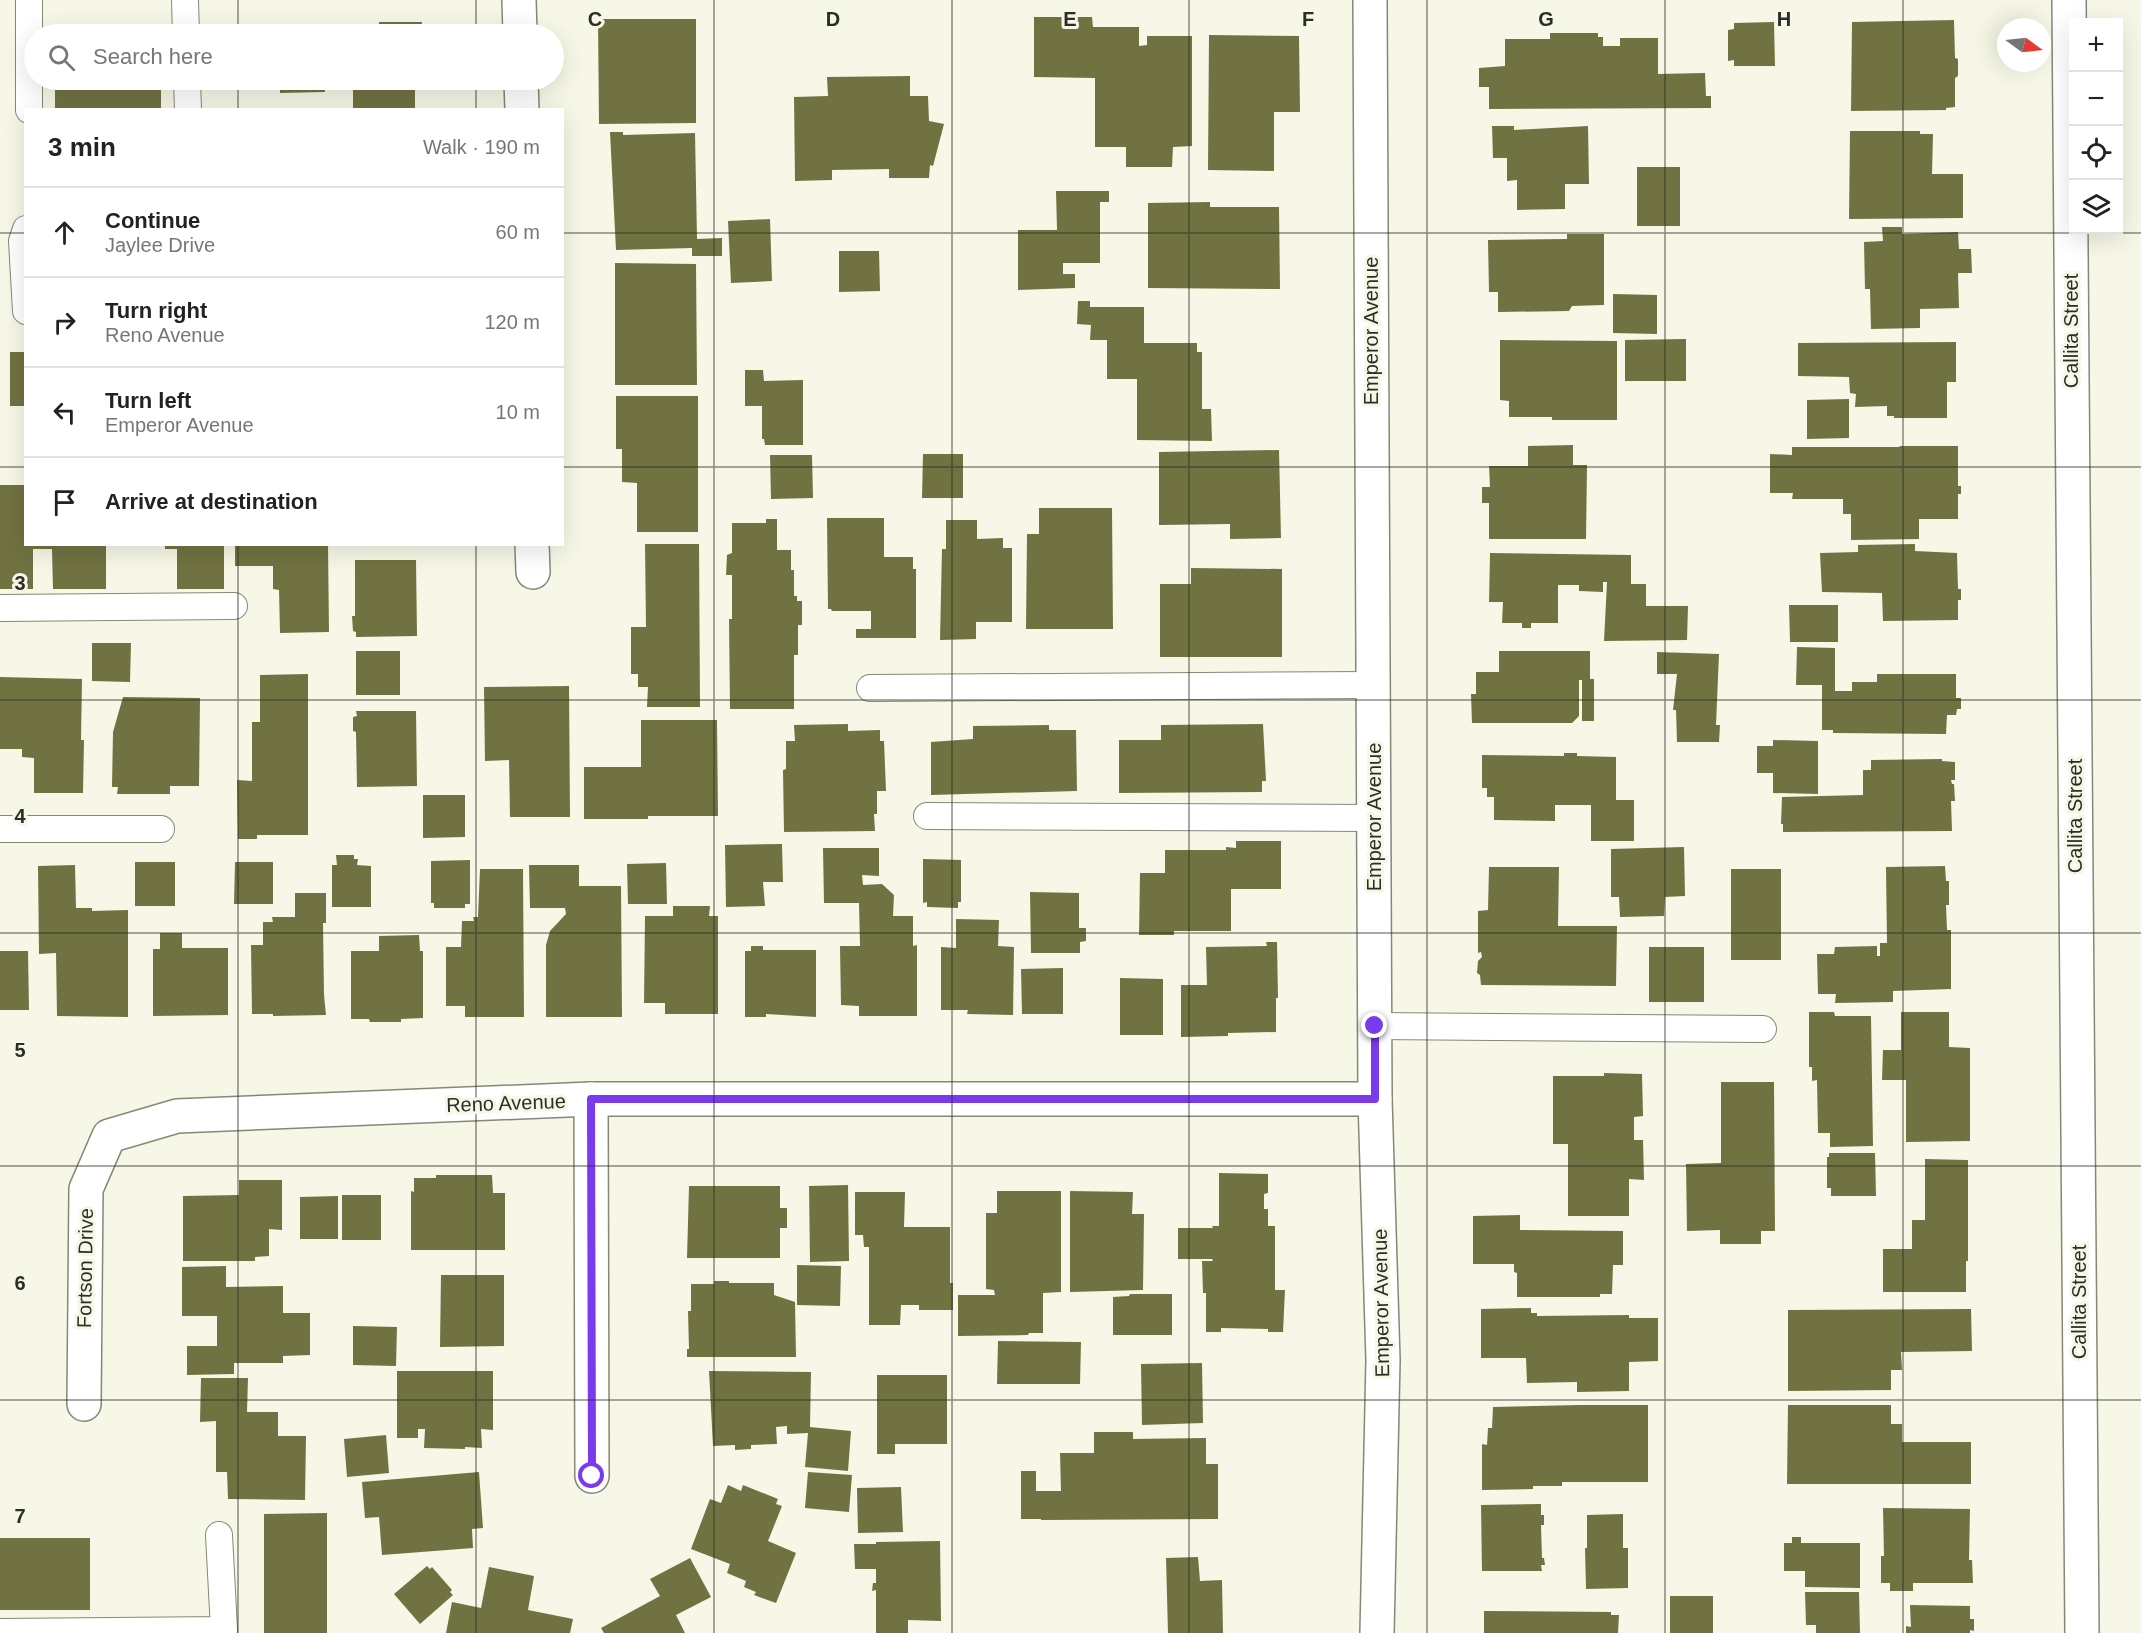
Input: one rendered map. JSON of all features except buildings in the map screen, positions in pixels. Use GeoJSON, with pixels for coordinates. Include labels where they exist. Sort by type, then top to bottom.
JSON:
{"type":"FeatureCollection","features":[{"type":"Feature","properties":{"kind":"street"},"geometry":{"type":"LineString","coordinates":[[519,0],[520,24]]}},
{"type":"Feature","properties":{"kind":"street","name":"Emperor Avenue"},"geometry":{"type":"LineString","coordinates":[[1370,0],[1375,1099],[1383,1360],[1377,1633]]}},
{"type":"Feature","properties":{"kind":"street","name":"Callita Street"},"geometry":{"type":"LineString","coordinates":[[2069,0],[2082,1633]]}},
{"type":"Feature","properties":{"kind":"street"},"geometry":{"type":"LineString","coordinates":[[521,90],[522,108]]}},
{"type":"Feature","properties":{"kind":"street"},"geometry":{"type":"LineString","coordinates":[[591,1099],[592,1476]]}},
{"type":"Feature","properties":{"kind":"street","name":"Reno Avenue"},"geometry":{"type":"LineString","coordinates":[[109,1136],[177,1116],[591,1099],[1375,1099]]}},
{"type":"Feature","properties":{"kind":"street","name":"Fortson Drive"},"geometry":{"type":"LineString","coordinates":[[84,1404],[86,1189],[109,1136]]}},
{"type":"Feature","properties":{"kind":"lane"},"geometry":{"type":"LineString","coordinates":[[29,0],[29,24]]}},
{"type":"Feature","properties":{"kind":"lane"},"geometry":{"type":"LineString","coordinates":[[185,0],[186,24]]}},
{"type":"Feature","properties":{"kind":"lane"},"geometry":{"type":"LineString","coordinates":[[29,90],[29,108]]}},
{"type":"Feature","properties":{"kind":"lane"},"geometry":{"type":"LineString","coordinates":[[187,90],[188,108]]}},
{"type":"Feature","properties":{"kind":"lane"},"geometry":{"type":"LineString","coordinates":[[24,235],[22,241],[24,276]]}},
{"type":"Feature","properties":{"kind":"lane"},"geometry":{"type":"LineString","coordinates":[[0,608],[234,606]]}},
{"type":"Feature","properties":{"kind":"lane"},"geometry":{"type":"LineString","coordinates":[[870,688],[1373,685]]}},
{"type":"Feature","properties":{"kind":"lane"},"geometry":{"type":"LineString","coordinates":[[927,816],[1374,818]]}},
{"type":"Feature","properties":{"kind":"lane"},"geometry":{"type":"LineString","coordinates":[[0,829],[161,829]]}},
{"type":"Feature","properties":{"kind":"lane"},"geometry":{"type":"LineString","coordinates":[[1375,1026],[1763,1029]]}},
{"type":"Feature","properties":{"kind":"lane"},"geometry":{"type":"LineString","coordinates":[[0,1632],[224,1630],[219,1535]]}},
{"type":"Feature","properties":{"kind":"route"},"geometry":{"type":"LineString","coordinates":[[592,1476],[591,1099],[1375,1099],[1375,1026]]}}]}
